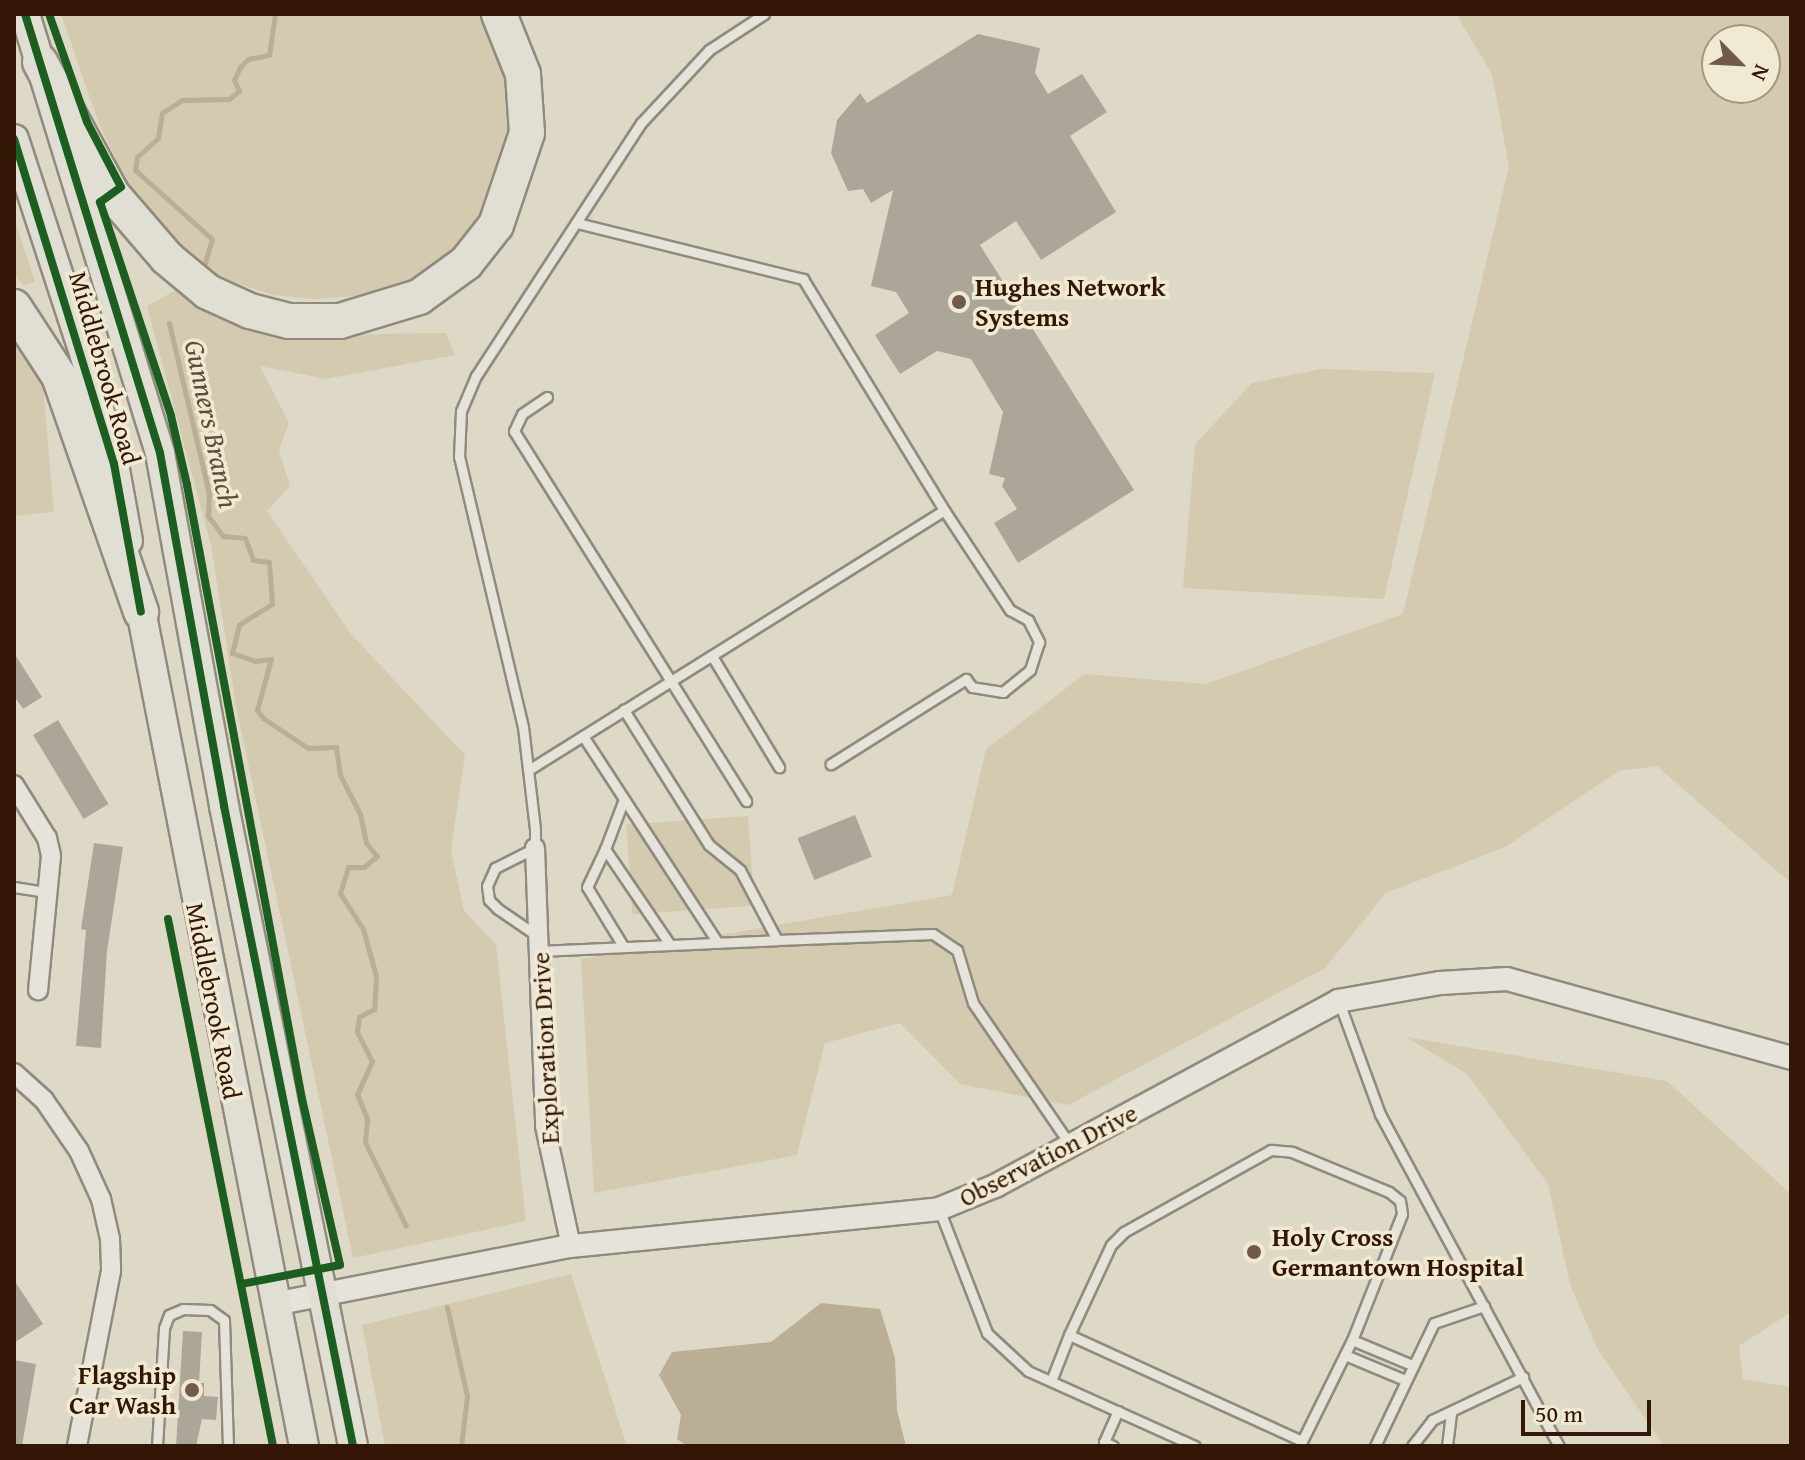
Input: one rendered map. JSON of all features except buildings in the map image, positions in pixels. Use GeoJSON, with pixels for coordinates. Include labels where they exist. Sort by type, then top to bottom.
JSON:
{"type":"FeatureCollection","features":[{"type":"Feature","properties":{"kind":"highway"},"geometry":{"type":"LineString","coordinates":[[40,62],[112,194],[167,258],[208,292],[250,311],[289,321],[340,321],[419,297],[466,263],[496,225],[527,133],[523,74],[499,14]]}},
{"type":"Feature","properties":{"kind":"highway"},"geometry":{"type":"LineString","coordinates":[[14,307],[59,376],[141,612]]}},
{"type":"Feature","properties":{"kind":"main road","name":"Middlebrook Road"},"geometry":{"type":"LineString","coordinates":[[25,14],[160,453],[320,1295],[353,1446]]}},
{"type":"Feature","properties":{"kind":"main road","name":"Middlebrook Road"},"geometry":{"type":"LineString","coordinates":[[14,139],[114,464],[274,1304],[304,1446]]}},
{"type":"Feature","properties":{"kind":"street"},"geometry":{"type":"LineString","coordinates":[[14,785],[47,838],[47,892],[38,990]]}},
{"type":"Feature","properties":{"kind":"street","name":"Exploration Drive"},"geometry":{"type":"LineString","coordinates":[[535,848],[545,1126],[571,1246]]}},
{"type":"Feature","properties":{"kind":"street","name":"Observation Drive"},"geometry":{"type":"LineString","coordinates":[[274,1304],[571,1246],[939,1209],[1071,1146],[1338,1001],[1440,983],[1507,979],[1791,1058]]}},
{"type":"Feature","properties":{"kind":"street"},"geometry":{"type":"LineString","coordinates":[[14,1073],[44,1100],[79,1151],[101,1199],[110,1239],[111,1271],[77,1446]]}},
{"type":"Feature","properties":{"kind":"lane"},"geometry":{"type":"LineString","coordinates":[[764,14],[709,50],[673,85],[641,123],[476,376],[460,421],[461,468],[530,769],[535,848],[495,868],[487,886],[489,900],[539,944],[623,946],[933,934],[957,950],[973,1003],[1071,1146]]}},
{"type":"Feature","properties":{"kind":"lane"},"geometry":{"type":"LineString","coordinates":[[577,223],[803,279],[944,510],[1010,610],[1028,620],[1039,642],[1030,670],[1003,692],[972,687],[966,679],[831,764]]}},
{"type":"Feature","properties":{"kind":"lane"},"geometry":{"type":"LineString","coordinates":[[547,397],[522,414],[514,431],[668,683],[746,801]]}},
{"type":"Feature","properties":{"kind":"lane"},"geometry":{"type":"LineString","coordinates":[[530,769],[944,510]]}},
{"type":"Feature","properties":{"kind":"lane"},"geometry":{"type":"LineString","coordinates":[[712,656],[779,767]]}},
{"type":"Feature","properties":{"kind":"lane"},"geometry":{"type":"LineString","coordinates":[[624,710],[709,845],[740,870],[777,940]]}},
{"type":"Feature","properties":{"kind":"lane"},"geometry":{"type":"LineString","coordinates":[[583,736],[718,943]]}},
{"type":"Feature","properties":{"kind":"lane"},"geometry":{"type":"LineString","coordinates":[[623,946],[587,887],[624,799]]}},
{"type":"Feature","properties":{"kind":"lane"},"geometry":{"type":"LineString","coordinates":[[605,849],[669,943]]}},
{"type":"Feature","properties":{"kind":"lane"},"geometry":{"type":"LineString","coordinates":[[14,887],[47,892]]}},
{"type":"Feature","properties":{"kind":"lane"},"geometry":{"type":"LineString","coordinates":[[1338,1001],[1380,1114],[1557,1445]]}},
{"type":"Feature","properties":{"kind":"lane"},"geometry":{"type":"LineString","coordinates":[[1051,1381],[1069,1335],[1111,1245],[1124,1232],[1271,1150],[1292,1152],[1400,1201],[1402,1214],[1352,1340],[1301,1444],[1069,1335]]}},
{"type":"Feature","properties":{"kind":"lane"},"geometry":{"type":"LineString","coordinates":[[939,1209],[987,1333],[1028,1371],[1195,1446]]}},
{"type":"Feature","properties":{"kind":"lane"},"geometry":{"type":"LineString","coordinates":[[1375,1446],[1434,1323],[1484,1306]]}},
{"type":"Feature","properties":{"kind":"lane"},"geometry":{"type":"LineString","coordinates":[[157,1446],[164,1328],[169,1315],[183,1309],[210,1310],[224,1320],[230,1391],[228,1446]]}},
{"type":"Feature","properties":{"kind":"lane"},"geometry":{"type":"LineString","coordinates":[[1352,1340],[1412,1365]]}},
{"type":"Feature","properties":{"kind":"lane"},"geometry":{"type":"LineString","coordinates":[[1345,1355],[1405,1380]]}},
{"type":"Feature","properties":{"kind":"lane"},"geometry":{"type":"LineString","coordinates":[[1412,1446],[1432,1420],[1523,1377]]}},
{"type":"Feature","properties":{"kind":"lane"},"geometry":{"type":"LineString","coordinates":[[1113,1446],[1104,1442],[1118,1411]]}},
{"type":"Feature","properties":{"kind":"lane"},"geometry":{"type":"LineString","coordinates":[[1447,1446],[1451,1412]]}},
{"type":"Feature","properties":{"kind":"shaded area"},"geometry":{"type":"Polygon","coordinates":[[[61,14],[489,14],[511,72],[513,134],[476,233],[434,274],[369,295],[314,299],[272,295],[225,279],[193,262],[134,198],[98,121],[61,14]]]}},
{"type":"Feature","properties":{"kind":"shaded area"},"geometry":{"type":"Polygon","coordinates":[[[1456,14],[1791,14],[1791,883],[1657,766],[1619,771],[1505,847],[1386,893],[1325,968],[1068,1105],[960,1084],[900,1023],[825,1043],[797,1155],[594,1193],[581,959],[952,895],[986,749],[1085,674],[1206,684],[1403,614],[1509,166],[1492,74],[1456,14]]]}},
{"type":"Feature","properties":{"kind":"shaded area"},"geometry":{"type":"Polygon","coordinates":[[[14,218],[35,282],[23,285],[14,274],[14,218]]]}},
{"type":"Feature","properties":{"kind":"shaded area"},"geometry":{"type":"Polygon","coordinates":[[[180,288],[219,318],[296,335],[446,333],[455,355],[326,379],[260,366],[289,423],[279,450],[290,486],[267,511],[351,634],[465,755],[451,850],[464,911],[496,944],[526,1221],[353,1258],[236,706],[211,545],[147,306],[180,288]]]}},
{"type":"Feature","properties":{"kind":"shaded area"},"geometry":{"type":"Polygon","coordinates":[[[14,331],[43,387],[54,512],[14,516],[14,331]]]}},
{"type":"Feature","properties":{"kind":"shaded area"},"geometry":{"type":"Polygon","coordinates":[[[1321,369],[1435,373],[1384,599],[1183,588],[1195,444],[1252,383],[1321,369]]]}},
{"type":"Feature","properties":{"kind":"shaded area"},"geometry":{"type":"Polygon","coordinates":[[[748,816],[754,906],[633,914],[626,825],[748,816]]]}},
{"type":"Feature","properties":{"kind":"shaded area"},"geometry":{"type":"Polygon","coordinates":[[[1406,1037],[1667,1081],[1791,1194],[1791,1312],[1739,1346],[1743,1379],[1791,1387],[1791,1446],[1664,1446],[1597,1348],[1570,1284],[1548,1184],[1467,1074],[1406,1037]]]}},
{"type":"Feature","properties":{"kind":"shaded area"},"geometry":{"type":"Polygon","coordinates":[[[571,1274],[627,1446],[385,1446],[362,1325],[571,1274]]]}},
{"type":"Feature","properties":{"kind":"shaded area"},"geometry":{"type":"Polygon","coordinates":[[[821,1303],[880,1309],[895,1358],[897,1410],[906,1446],[687,1446],[677,1439],[681,1415],[659,1375],[672,1352],[771,1342],[821,1303]]]}},
{"type":"Feature","properties":{"kind":"waterway","name":"Gunners Branch"},"geometry":{"type":"LineString","coordinates":[[205,263],[212,239],[135,170],[137,157],[158,138],[162,113],[182,100],[229,99],[239,91],[234,80],[240,67],[248,59],[269,55],[275,14]]}},
{"type":"Feature","properties":{"kind":"waterway","name":"Gunners Branch"},"geometry":{"type":"LineString","coordinates":[[169,323],[209,493],[208,516],[223,536],[245,538],[253,560],[269,562],[272,604],[239,625],[232,653],[255,661],[271,659],[257,710],[263,718],[308,748],[336,747],[340,775],[360,814],[366,843],[377,856],[364,867],[348,867],[340,893],[363,929],[376,976],[374,1009],[359,1017],[357,1032],[372,1061],[357,1094],[367,1119],[365,1142],[406,1226]]}},
{"type":"Feature","properties":{"kind":"waterway","name":"Gunners Branch"},"geometry":{"type":"LineString","coordinates":[[447,1307],[467,1396],[461,1446]]}},
{"type":"Feature","properties":{"kind":"cycle path"},"geometry":{"type":"LineString","coordinates":[[25,14],[160,453],[224,806],[353,1446]]}},
{"type":"Feature","properties":{"kind":"cycle path"},"geometry":{"type":"LineString","coordinates":[[49,14],[87,122],[121,187],[100,202],[171,416],[187,485],[302,1099],[340,1265],[241,1284]]}},
{"type":"Feature","properties":{"kind":"cycle path"},"geometry":{"type":"LineString","coordinates":[[14,139],[114,464],[141,612]]}},
{"type":"Feature","properties":{"kind":"cycle path"},"geometry":{"type":"LineString","coordinates":[[168,919],[273,1446]]}},
{"type":"Feature","properties":{"kind":"place","name":"Hughes Network Systems"},"geometry":{"type":"Point","coordinates":[959,302]}},
{"type":"Feature","properties":{"kind":"place","name":"Holy Cross Germantown Hospital"},"geometry":{"type":"Point","coordinates":[1254,1252]}},
{"type":"Feature","properties":{"kind":"place","name":"Flagship Car Wash"},"geometry":{"type":"Point","coordinates":[192,1390]}}]}
